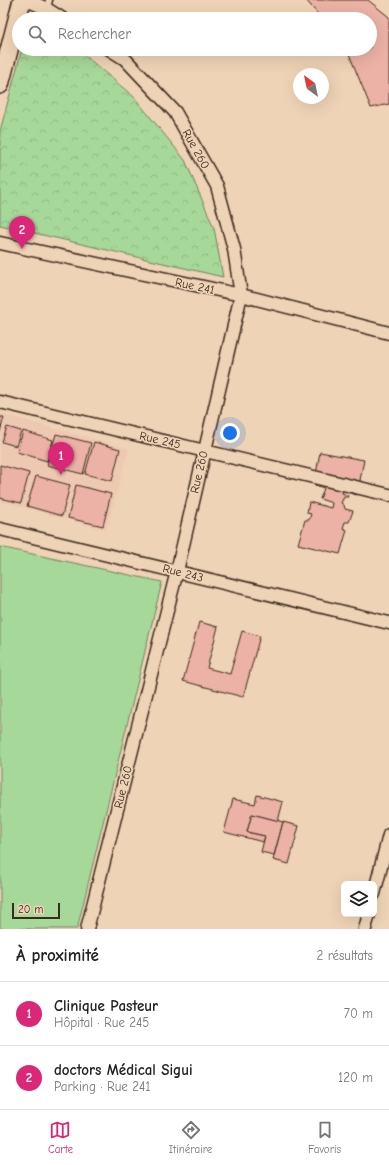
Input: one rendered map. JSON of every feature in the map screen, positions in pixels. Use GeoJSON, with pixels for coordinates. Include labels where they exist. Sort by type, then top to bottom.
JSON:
{"type":"FeatureCollection","features":[{"type":"Feature","properties":{"kind":"main road"},"geometry":{"type":"LineString","coordinates":[[19,12],[22,0]]}},
{"type":"Feature","properties":{"kind":"main road"},"geometry":{"type":"LineString","coordinates":[[0,85],[12,39]]}},
{"type":"Feature","properties":{"kind":"street"},"geometry":{"type":"LineString","coordinates":[[27,0],[48,4],[56,12]]}},
{"type":"Feature","properties":{"kind":"street","name":"Rue 260"},"geometry":{"type":"LineString","coordinates":[[88,929],[176,571],[241,295],[234,248],[216,186],[175,112],[125,59],[120,56]]}},
{"type":"Feature","properties":{"kind":"street","name":"Rue 241"},"geometry":{"type":"LineString","coordinates":[[0,243],[241,295],[389,334]]}},
{"type":"Feature","properties":{"kind":"street","name":"Rue 245"},"geometry":{"type":"LineString","coordinates":[[0,402],[389,495]]}},
{"type":"Feature","properties":{"kind":"street","name":"Rue 243"},"geometry":{"type":"LineString","coordinates":[[0,529],[389,623]]}},
{"type":"Feature","properties":{"kind":"street"},"geometry":{"type":"LineString","coordinates":[[377,882],[389,835]]}},
{"type":"Feature","properties":{"kind":"street"},"geometry":{"type":"LineString","coordinates":[[365,929],[368,917]]}},
{"type":"Feature","properties":{"kind":"shaded area"},"geometry":{"type":"Polygon","coordinates":[[[0,413],[129,449],[106,530],[0,501],[0,413]]]}},
{"type":"Feature","properties":{"kind":"green space"},"geometry":{"type":"Polygon","coordinates":[[[20,56],[85,56],[134,97],[185,160],[214,228],[223,277],[0,225],[0,131],[20,56]]]}},
{"type":"Feature","properties":{"kind":"green space"},"geometry":{"type":"Polygon","coordinates":[[[0,547],[162,582],[77,929],[0,929],[0,547]]]}},
{"type":"Feature","properties":{"kind":"building"},"geometry":{"type":"Polygon","coordinates":[[[306,0],[368,0],[389,17],[389,104],[371,108],[350,56],[377,56],[377,12],[316,12],[306,0]]]}},
{"type":"Feature","properties":{"kind":"building"},"geometry":{"type":"Polygon","coordinates":[[[0,417],[4,417],[0,432],[0,417]]]}},
{"type":"Feature","properties":{"kind":"building"},"geometry":{"type":"Polygon","coordinates":[[[7,427],[21,431],[16,446],[2,442],[7,427]]]}},
{"type":"Feature","properties":{"kind":"building"},"geometry":{"type":"Polygon","coordinates":[[[23,431],[53,440],[47,461],[17,452],[23,431]]]}},
{"type":"Feature","properties":{"kind":"building"},"geometry":{"type":"Polygon","coordinates":[[[56,434],[91,443],[83,474],[47,465],[56,434]]]}},
{"type":"Feature","properties":{"kind":"building"},"geometry":{"type":"Polygon","coordinates":[[[94,442],[120,449],[112,481],[85,474],[94,442]]]}},
{"type":"Feature","properties":{"kind":"building"},"geometry":{"type":"Polygon","coordinates":[[[320,452],[364,460],[357,495],[350,493],[349,488],[343,489],[342,493],[348,497],[344,497],[341,503],[344,505],[345,509],[353,511],[349,522],[345,522],[343,528],[347,530],[340,554],[298,544],[305,520],[309,520],[311,514],[307,513],[309,502],[331,508],[332,503],[320,499],[324,488],[314,485],[320,452]]]}},
{"type":"Feature","properties":{"kind":"building"},"geometry":{"type":"Polygon","coordinates":[[[0,465],[29,473],[21,503],[0,498],[0,465]]]}},
{"type":"Feature","properties":{"kind":"building"},"geometry":{"type":"Polygon","coordinates":[[[36,476],[70,485],[62,516],[27,506],[36,476]]]}},
{"type":"Feature","properties":{"kind":"building"},"geometry":{"type":"Polygon","coordinates":[[[76,485],[111,494],[103,526],[68,518],[76,485]]]}},
{"type":"Feature","properties":{"kind":"building"},"geometry":{"type":"Polygon","coordinates":[[[199,622],[218,627],[207,668],[230,674],[242,631],[260,636],[243,697],[183,681],[199,622]]]}},
{"type":"Feature","properties":{"kind":"building"},"geometry":{"type":"Polygon","coordinates":[[[257,795],[283,802],[278,821],[252,814],[247,832],[265,836],[263,842],[224,832],[233,799],[255,804],[257,795]]]}},
{"type":"Feature","properties":{"kind":"building"},"geometry":{"type":"Polygon","coordinates":[[[252,814],[283,822],[274,855],[261,852],[265,836],[247,832],[252,814]]]}},
{"type":"Feature","properties":{"kind":"building"},"geometry":{"type":"Polygon","coordinates":[[[283,822],[299,826],[289,864],[273,860],[283,822]]]}},
{"type":"Feature","properties":{"kind":"place","name":"doctors Médical Sigui"},"geometry":{"type":"Point","coordinates":[22,249]}},
{"type":"Feature","properties":{"kind":"place","name":"Clinique Pasteur"},"geometry":{"type":"Point","coordinates":[61,475]}}]}
